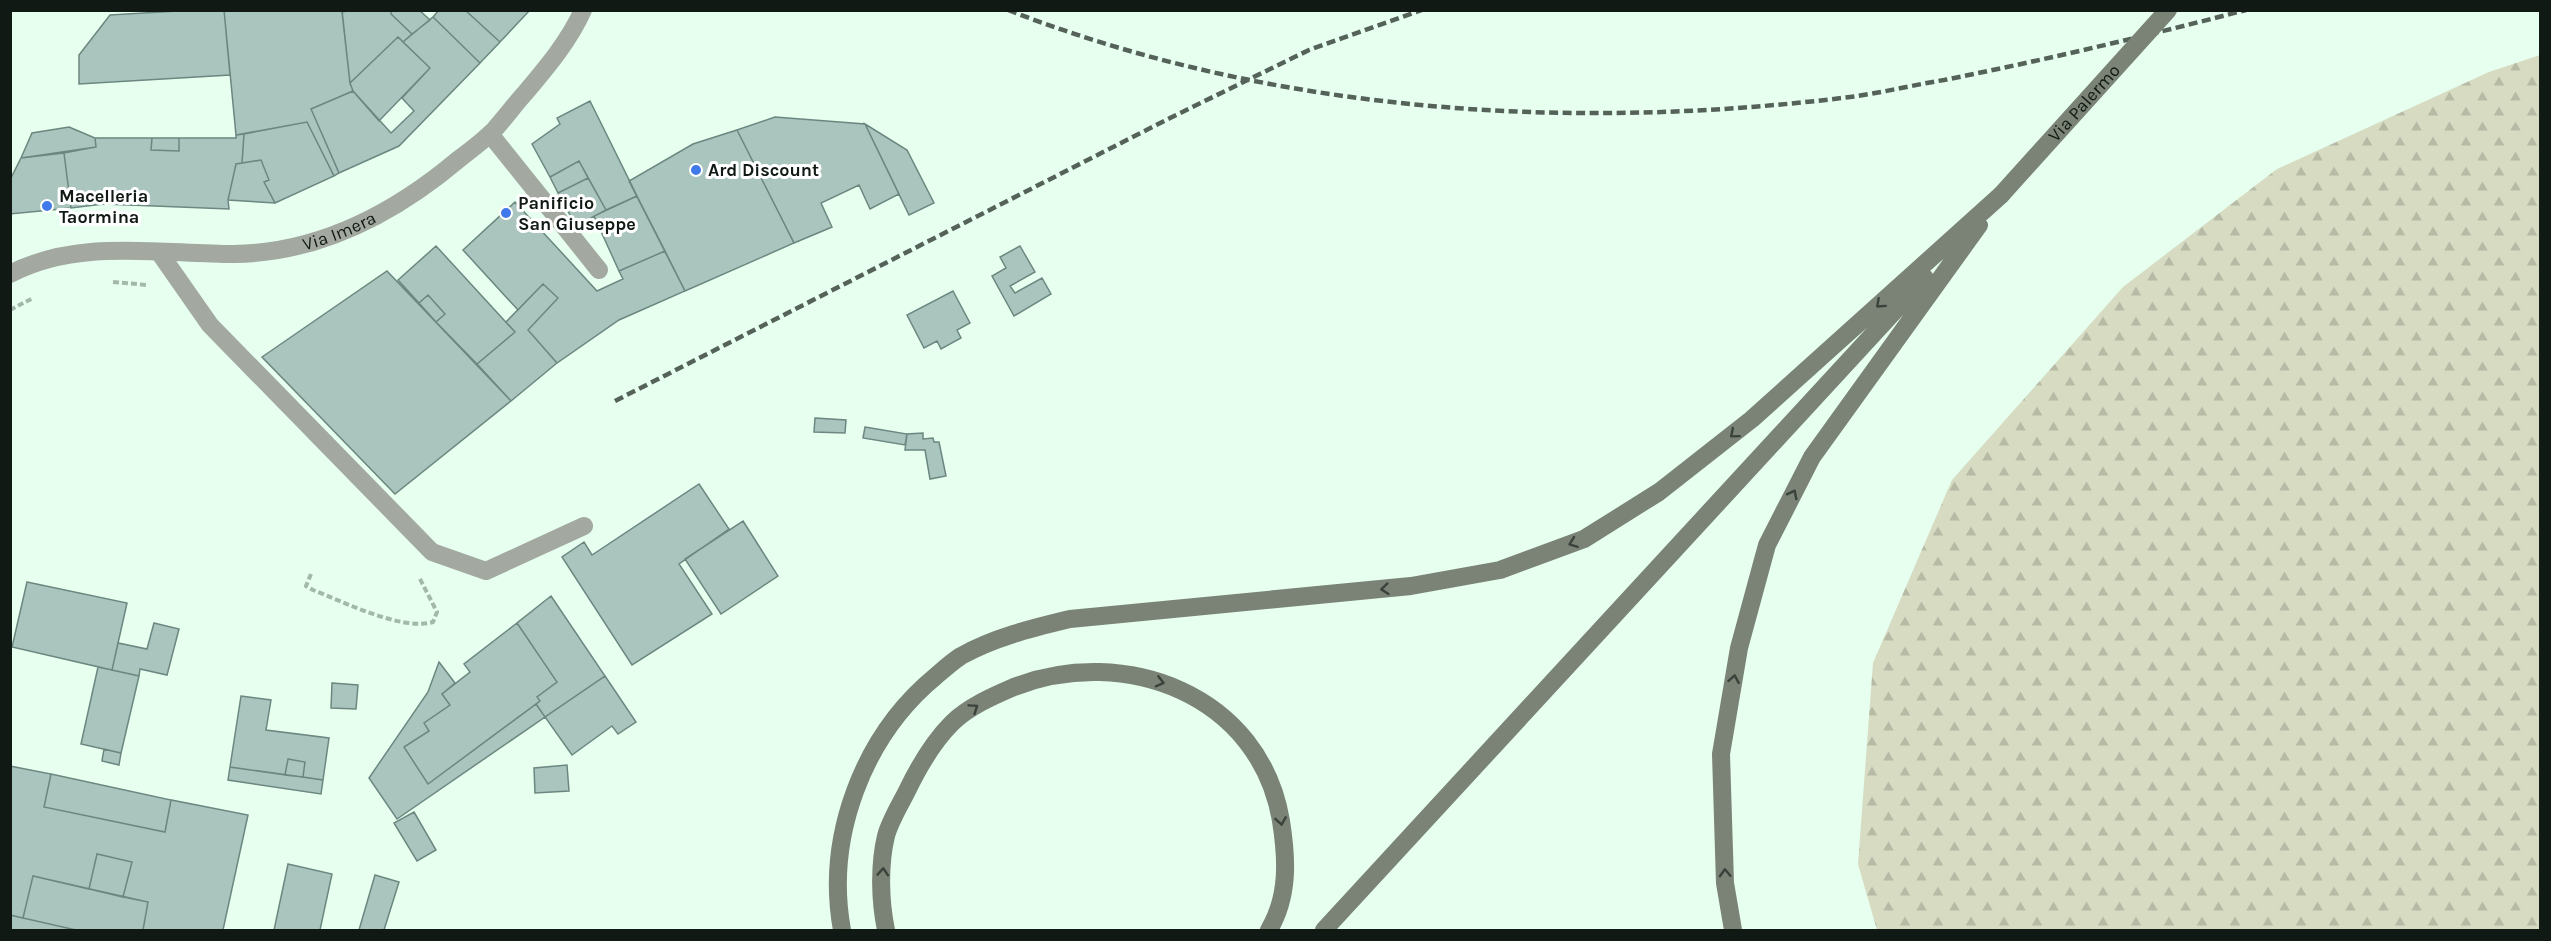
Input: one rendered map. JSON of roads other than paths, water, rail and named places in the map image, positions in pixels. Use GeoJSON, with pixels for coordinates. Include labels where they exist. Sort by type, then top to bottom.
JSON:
{"type":"FeatureCollection","features":[{"type":"Feature","properties":{"kind":"main road","name":"Via Palermo"},"geometry":{"type":"LineString","coordinates":[[2001,195],[2168,10]]}},
{"type":"Feature","properties":{"kind":"main road"},"geometry":{"type":"LineString","coordinates":[[842,930],[837,870],[847,811],[862,771],[894,719],[922,688],[960,656],[1017,632],[1070,619],[1411,586],[1500,570],[1584,539],[1659,492],[1706,457],[1761,411],[2001,195]]}},
{"type":"Feature","properties":{"kind":"main road"},"geometry":{"type":"LineString","coordinates":[[1324,930],[2001,195]]}},
{"type":"Feature","properties":{"kind":"main road"},"geometry":{"type":"LineString","coordinates":[[1733,930],[1725,883],[1721,754],[1739,648],[1767,545],[1812,457],[2001,195]]}},
{"type":"Feature","properties":{"kind":"main road"},"geometry":{"type":"LineString","coordinates":[[886,930],[882,878],[886,835],[924,758],[953,722],[993,696],[1042,677],[1090,671],[1124,673],[1171,685],[1210,707],[1245,737],[1266,770],[1279,809],[1287,856],[1285,890],[1269,930]]}},
{"type":"Feature","properties":{"kind":"street","name":"Via Imera"},"geometry":{"type":"LineString","coordinates":[[10,274],[37,261],[58,256],[129,251],[236,254],[310,243],[336,234],[387,210],[440,175],[489,134],[554,59],[584,10]]}},
{"type":"Feature","properties":{"kind":"street"},"geometry":{"type":"LineString","coordinates":[[489,134],[599,270]]}},
{"type":"Feature","properties":{"kind":"street"},"geometry":{"type":"LineString","coordinates":[[159,252],[210,325],[432,552],[486,571],[584,526]]}},
{"type":"Feature","properties":{"kind":"railway"},"geometry":{"type":"LineString","coordinates":[[1008,10],[1109,45],[1212,72],[1317,92],[1423,105],[1530,112],[1637,113],[1744,108],[1850,97],[2058,56],[2246,10]]}},
{"type":"Feature","properties":{"kind":"railway"},"geometry":{"type":"LineString","coordinates":[[615,401],[1170,118],[1309,50],[1422,10]]}},
{"type":"Feature","properties":{"kind":"place","name":"Ard Discount"},"geometry":{"type":"Point","coordinates":[696,170]}},
{"type":"Feature","properties":{"kind":"place","name":"Macelleria Taormina"},"geometry":{"type":"Point","coordinates":[47,206]}},
{"type":"Feature","properties":{"kind":"place","name":"Panificio San Giuseppe"},"geometry":{"type":"Point","coordinates":[506,213]}}]}
